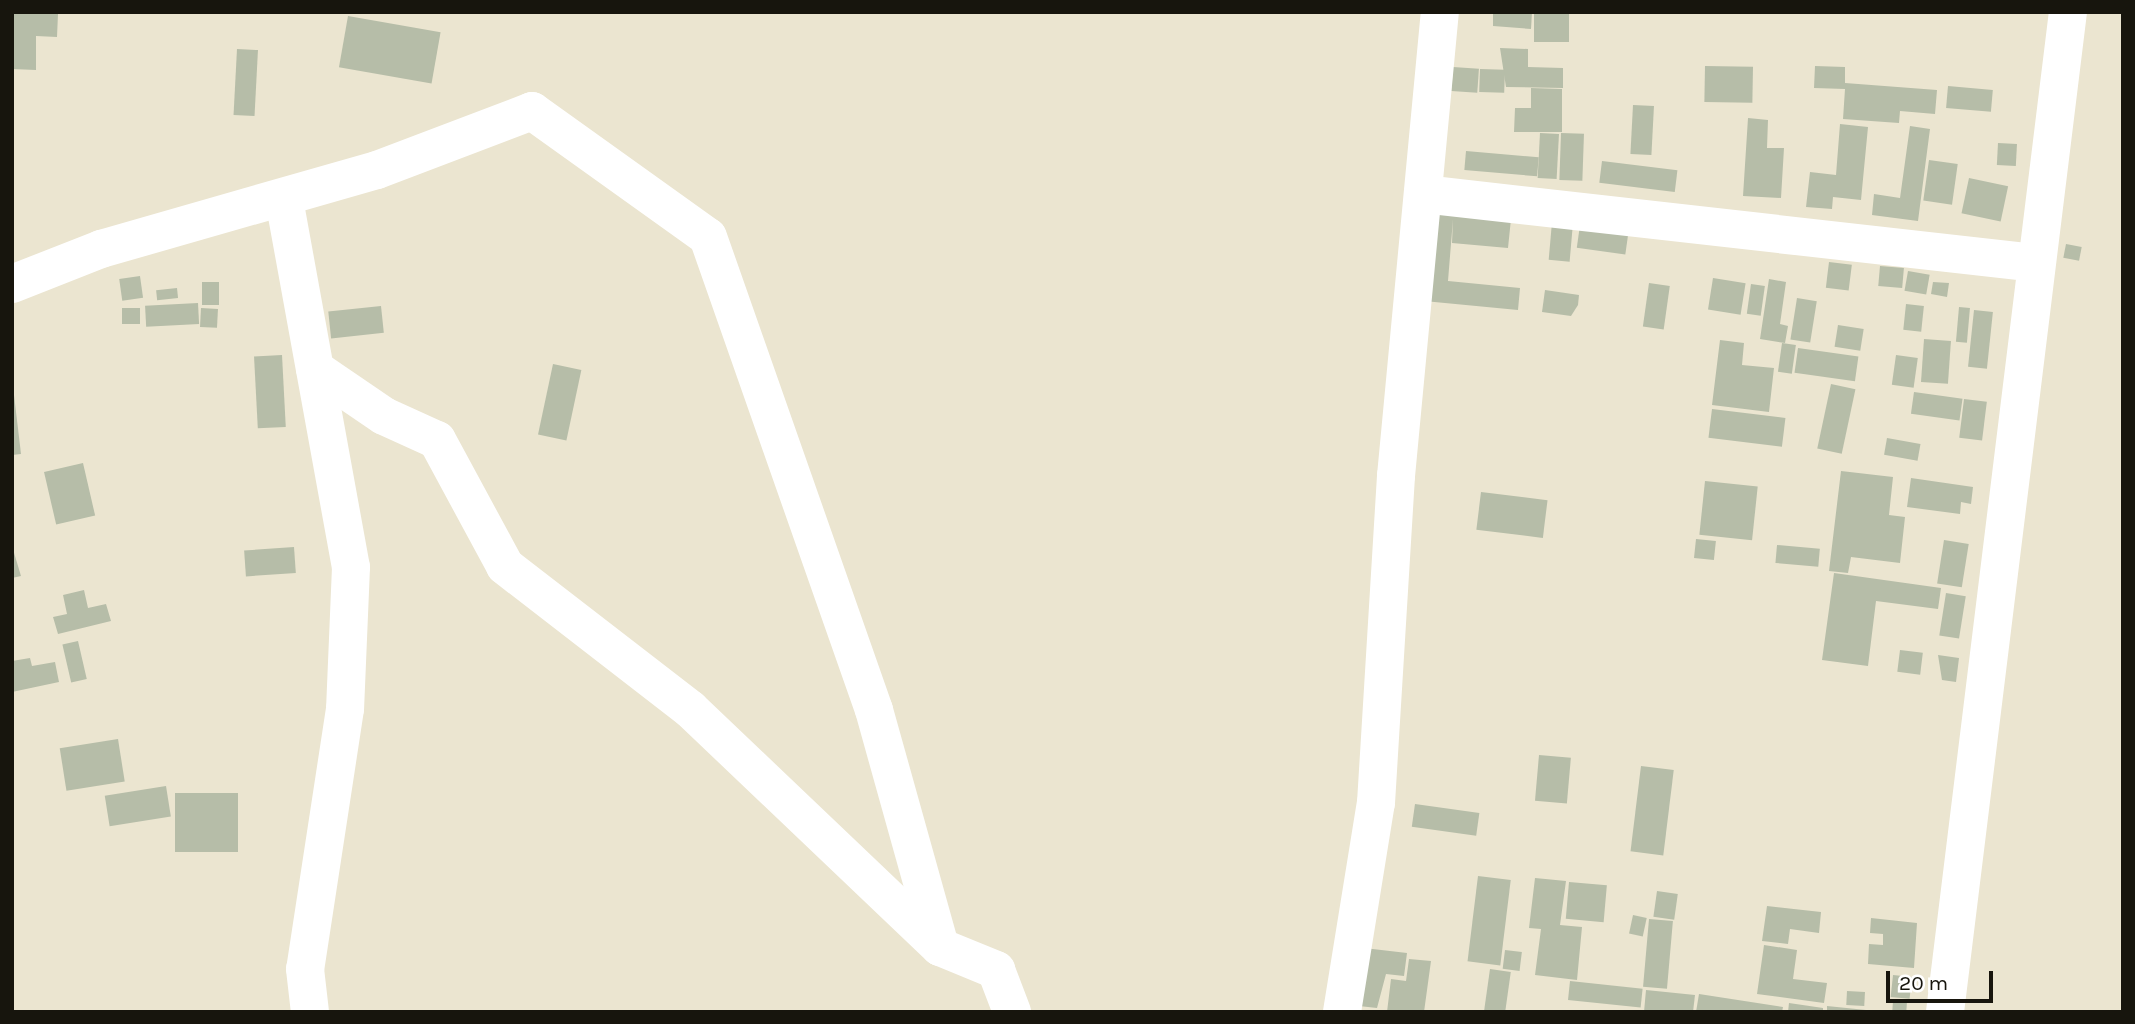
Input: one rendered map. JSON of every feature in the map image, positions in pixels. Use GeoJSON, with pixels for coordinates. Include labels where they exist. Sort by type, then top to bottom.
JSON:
{"type":"FeatureCollection","features":[{"type":"Feature","properties":{"kind":"street"},"geometry":{"type":"LineString","coordinates":[[1342,1012],[1376,803],[1392,517],[1440,12]]}},
{"type":"Feature","properties":{"kind":"street"},"geometry":{"type":"LineString","coordinates":[[1945,1012],[2035,263],[2068,12]]}},
{"type":"Feature","properties":{"kind":"street"},"geometry":{"type":"LineString","coordinates":[[12,284],[101,249],[284,199],[532,111],[708,237],[874,710],[940,947]]}},
{"type":"Feature","properties":{"kind":"street"},"geometry":{"type":"LineString","coordinates":[[1423,194],[2035,263]]}},
{"type":"Feature","properties":{"kind":"street"},"geometry":{"type":"LineString","coordinates":[[284,199],[351,567],[345,709],[305,969],[310,1012]]}},
{"type":"Feature","properties":{"kind":"street"},"geometry":{"type":"LineString","coordinates":[[315,369],[384,416],[437,440],[505,566],[690,709],[940,947],[996,970],[1012,1012]]}},
{"type":"Feature","properties":{"kind":"building"},"geometry":{"type":"Polygon","coordinates":[[[1493,12],[1532,12],[1531,29],[1493,26],[1493,12]]]}},
{"type":"Feature","properties":{"kind":"building"},"geometry":{"type":"Polygon","coordinates":[[[1534,12],[1569,12],[1569,42],[1534,42],[1534,12]]]}},
{"type":"Feature","properties":{"kind":"building"},"geometry":{"type":"Polygon","coordinates":[[[12,13],[58,14],[57,37],[36,36],[36,70],[12,69],[12,13]]]}},
{"type":"Feature","properties":{"kind":"building"},"geometry":{"type":"Polygon","coordinates":[[[348,16],[441,32],[432,84],[339,67],[348,16]]]}},
{"type":"Feature","properties":{"kind":"building"},"geometry":{"type":"Polygon","coordinates":[[[1500,48],[1528,49],[1528,67],[1563,68],[1563,88],[1506,87],[1500,48]]]}},
{"type":"Feature","properties":{"kind":"building"},"geometry":{"type":"Polygon","coordinates":[[[237,49],[258,50],[255,116],[234,115],[237,49]]]}},
{"type":"Feature","properties":{"kind":"building"},"geometry":{"type":"Polygon","coordinates":[[[1705,66],[1753,67],[1752,103],[1704,102],[1705,66]]]}},
{"type":"Feature","properties":{"kind":"building"},"geometry":{"type":"Polygon","coordinates":[[[1815,66],[1845,67],[1845,83],[1937,90],[1935,114],[1900,111],[1899,123],[1843,119],[1845,89],[1814,88],[1815,66]]]}},
{"type":"Feature","properties":{"kind":"building"},"geometry":{"type":"Polygon","coordinates":[[[1453,67],[1479,69],[1477,93],[1451,91],[1453,67]]]}},
{"type":"Feature","properties":{"kind":"building"},"geometry":{"type":"Polygon","coordinates":[[[1480,69],[1505,70],[1504,93],[1479,92],[1480,69]]]}},
{"type":"Feature","properties":{"kind":"building"},"geometry":{"type":"Polygon","coordinates":[[[1948,86],[1993,90],[1991,112],[1946,108],[1948,86]]]}},
{"type":"Feature","properties":{"kind":"building"},"geometry":{"type":"Polygon","coordinates":[[[1531,88],[1562,89],[1562,132],[1514,132],[1515,108],[1531,108],[1531,88]]]}},
{"type":"Feature","properties":{"kind":"building"},"geometry":{"type":"Polygon","coordinates":[[[1633,105],[1654,106],[1651,155],[1630,154],[1633,105]]]}},
{"type":"Feature","properties":{"kind":"building"},"geometry":{"type":"Polygon","coordinates":[[[1748,118],[1768,120],[1767,148],[1784,148],[1781,198],[1743,196],[1748,118]]]}},
{"type":"Feature","properties":{"kind":"building"},"geometry":{"type":"Polygon","coordinates":[[[1840,124],[1868,127],[1861,200],[1833,197],[1832,209],[1806,207],[1810,172],[1836,175],[1840,124]]]}},
{"type":"Feature","properties":{"kind":"building"},"geometry":{"type":"Polygon","coordinates":[[[1910,126],[1930,129],[1918,221],[1872,215],[1874,194],[1900,198],[1910,126]]]}},
{"type":"Feature","properties":{"kind":"building"},"geometry":{"type":"Polygon","coordinates":[[[1540,133],[1559,134],[1557,179],[1538,178],[1540,133]]]}},
{"type":"Feature","properties":{"kind":"building"},"geometry":{"type":"Polygon","coordinates":[[[1561,133],[1584,134],[1582,181],[1559,180],[1561,133]]]}},
{"type":"Feature","properties":{"kind":"building"},"geometry":{"type":"Polygon","coordinates":[[[1998,143],[2017,144],[2016,166],[1997,165],[1998,143]]]}},
{"type":"Feature","properties":{"kind":"building"},"geometry":{"type":"Polygon","coordinates":[[[1466,151],[1539,157],[1537,176],[1464,170],[1466,151]]]}},
{"type":"Feature","properties":{"kind":"building"},"geometry":{"type":"Polygon","coordinates":[[[1929,160],[1958,164],[1952,205],[1923,201],[1929,160]]]}},
{"type":"Feature","properties":{"kind":"building"},"geometry":{"type":"Polygon","coordinates":[[[1602,161],[1677,170],[1675,192],[1599,183],[1602,161]]]}},
{"type":"Feature","properties":{"kind":"building"},"geometry":{"type":"Polygon","coordinates":[[[1969,178],[2008,186],[2001,222],[1962,213],[1969,178]]]}},
{"type":"Feature","properties":{"kind":"building"},"geometry":{"type":"Polygon","coordinates":[[[1433,208],[1511,219],[1508,248],[1452,243],[1453,219],[1448,281],[1520,288],[1518,310],[1424,301],[1433,208]]]}},
{"type":"Feature","properties":{"kind":"building"},"geometry":{"type":"Polygon","coordinates":[[[1552,222],[1573,224],[1570,262],[1549,260],[1552,222]]]}},
{"type":"Feature","properties":{"kind":"building"},"geometry":{"type":"Polygon","coordinates":[[[1580,225],[1629,232],[1625,255],[1577,248],[1580,225]]]}},
{"type":"Feature","properties":{"kind":"building"},"geometry":{"type":"Polygon","coordinates":[[[2066,244],[2082,247],[2079,261],[2063,258],[2066,244]]]}},
{"type":"Feature","properties":{"kind":"building"},"geometry":{"type":"Polygon","coordinates":[[[1829,262],[1852,265],[1849,291],[1826,288],[1829,262]]]}},
{"type":"Feature","properties":{"kind":"building"},"geometry":{"type":"Polygon","coordinates":[[[1880,266],[1904,268],[1902,288],[1878,286],[1880,266]]]}},
{"type":"Feature","properties":{"kind":"building"},"geometry":{"type":"Polygon","coordinates":[[[1908,271],[1930,275],[1926,295],[1905,291],[1908,271]]]}},
{"type":"Feature","properties":{"kind":"building"},"geometry":{"type":"Polygon","coordinates":[[[140,276],[143,298],[122,301],[119,279],[140,276]]]}},
{"type":"Feature","properties":{"kind":"building"},"geometry":{"type":"Polygon","coordinates":[[[1713,278],[1746,283],[1741,315],[1708,310],[1713,278]]]}},
{"type":"Feature","properties":{"kind":"building"},"geometry":{"type":"Polygon","coordinates":[[[1769,279],[1786,282],[1780,324],[1788,326],[1785,343],[1760,339],[1769,279]]]}},
{"type":"Feature","properties":{"kind":"building"},"geometry":{"type":"Polygon","coordinates":[[[202,282],[219,282],[219,305],[202,305],[202,282]]]}},
{"type":"Feature","properties":{"kind":"building"},"geometry":{"type":"Polygon","coordinates":[[[1933,282],[1949,283],[1947,297],[1931,294],[1933,282]]]}},
{"type":"Feature","properties":{"kind":"building"},"geometry":{"type":"Polygon","coordinates":[[[1649,283],[1670,286],[1664,329],[1643,327],[1649,283]]]}},
{"type":"Feature","properties":{"kind":"building"},"geometry":{"type":"Polygon","coordinates":[[[1751,284],[1765,286],[1761,316],[1747,314],[1751,284]]]}},
{"type":"Feature","properties":{"kind":"building"},"geometry":{"type":"Polygon","coordinates":[[[177,288],[178,298],[157,300],[156,290],[177,288]]]}},
{"type":"Feature","properties":{"kind":"building"},"geometry":{"type":"Polygon","coordinates":[[[1545,290],[1579,295],[1578,305],[1571,316],[1542,312],[1545,290]]]}},
{"type":"Feature","properties":{"kind":"building"},"geometry":{"type":"Polygon","coordinates":[[[1797,298],[1817,301],[1810,343],[1790,339],[1797,298]]]}},
{"type":"Feature","properties":{"kind":"building"},"geometry":{"type":"Polygon","coordinates":[[[198,303],[199,324],[146,327],[145,306],[198,303]]]}},
{"type":"Feature","properties":{"kind":"building"},"geometry":{"type":"Polygon","coordinates":[[[1906,304],[1924,306],[1921,332],[1903,330],[1906,304]]]}},
{"type":"Feature","properties":{"kind":"building"},"geometry":{"type":"Polygon","coordinates":[[[381,306],[384,333],[331,338],[328,312],[381,306]]]}},
{"type":"Feature","properties":{"kind":"building"},"geometry":{"type":"Polygon","coordinates":[[[1959,307],[1970,308],[1967,343],[1956,342],[1959,307]]]}},
{"type":"Feature","properties":{"kind":"building"},"geometry":{"type":"Polygon","coordinates":[[[122,308],[140,308],[140,324],[122,324],[122,308]]]}},
{"type":"Feature","properties":{"kind":"building"},"geometry":{"type":"Polygon","coordinates":[[[201,308],[218,309],[217,328],[200,327],[201,308]]]}},
{"type":"Feature","properties":{"kind":"building"},"geometry":{"type":"Polygon","coordinates":[[[1974,310],[1993,312],[1987,369],[1968,367],[1974,310]]]}},
{"type":"Feature","properties":{"kind":"building"},"geometry":{"type":"Polygon","coordinates":[[[1838,325],[1864,329],[1860,351],[1835,347],[1838,325]]]}},
{"type":"Feature","properties":{"kind":"building"},"geometry":{"type":"Polygon","coordinates":[[[1924,339],[1951,341],[1948,384],[1921,382],[1924,339]]]}},
{"type":"Feature","properties":{"kind":"building"},"geometry":{"type":"Polygon","coordinates":[[[1720,340],[1744,343],[1742,365],[1774,368],[1769,412],[1712,405],[1720,340]]]}},
{"type":"Feature","properties":{"kind":"building"},"geometry":{"type":"Polygon","coordinates":[[[1782,343],[1796,345],[1792,374],[1778,372],[1782,343]]]}},
{"type":"Feature","properties":{"kind":"building"},"geometry":{"type":"Polygon","coordinates":[[[1798,348],[1858,356],[1855,381],[1795,373],[1798,348]]]}},
{"type":"Feature","properties":{"kind":"building"},"geometry":{"type":"Polygon","coordinates":[[[282,355],[286,427],[258,428],[254,356],[282,355]]]}},
{"type":"Feature","properties":{"kind":"building"},"geometry":{"type":"Polygon","coordinates":[[[1896,355],[1918,358],[1914,388],[1892,385],[1896,355]]]}},
{"type":"Feature","properties":{"kind":"building"},"geometry":{"type":"Polygon","coordinates":[[[553,364],[581,370],[566,440],[538,434],[553,364]]]}},
{"type":"Feature","properties":{"kind":"building"},"geometry":{"type":"Polygon","coordinates":[[[12,378],[21,454],[12,455],[12,378]]]}},
{"type":"Feature","properties":{"kind":"building"},"geometry":{"type":"Polygon","coordinates":[[[1831,384],[1855,389],[1842,454],[1817,449],[1831,384]]]}},
{"type":"Feature","properties":{"kind":"building"},"geometry":{"type":"Polygon","coordinates":[[[1914,392],[1963,399],[1959,421],[1911,414],[1914,392]]]}},
{"type":"Feature","properties":{"kind":"building"},"geometry":{"type":"Polygon","coordinates":[[[1964,399],[1987,402],[1982,441],[1959,438],[1964,399]]]}},
{"type":"Feature","properties":{"kind":"building"},"geometry":{"type":"Polygon","coordinates":[[[1712,409],[1785,418],[1782,447],[1708,438],[1712,409]]]}},
{"type":"Feature","properties":{"kind":"building"},"geometry":{"type":"Polygon","coordinates":[[[1887,438],[1920,444],[1918,461],[1884,455],[1887,438]]]}},
{"type":"Feature","properties":{"kind":"building"},"geometry":{"type":"Polygon","coordinates":[[[83,463],[95,516],[56,525],[44,472],[83,463]]]}},
{"type":"Feature","properties":{"kind":"building"},"geometry":{"type":"Polygon","coordinates":[[[1841,471],[1893,477],[1889,515],[1905,517],[1900,563],[1851,557],[1848,573],[1829,571],[1841,471]]]}},
{"type":"Feature","properties":{"kind":"building"},"geometry":{"type":"Polygon","coordinates":[[[1911,478],[1973,487],[1971,504],[1961,502],[1960,514],[1907,507],[1911,478]]]}},
{"type":"Feature","properties":{"kind":"building"},"geometry":{"type":"Polygon","coordinates":[[[1705,481],[1758,487],[1752,540],[1699,535],[1705,481]]]}},
{"type":"Feature","properties":{"kind":"building"},"geometry":{"type":"Polygon","coordinates":[[[1481,492],[1548,500],[1543,538],[1476,530],[1481,492]]]}},
{"type":"Feature","properties":{"kind":"building"},"geometry":{"type":"Polygon","coordinates":[[[1696,539],[1716,541],[1714,560],[1694,558],[1696,539]]]}},
{"type":"Feature","properties":{"kind":"building"},"geometry":{"type":"Polygon","coordinates":[[[1944,540],[1969,544],[1962,587],[1937,583],[1944,540]]]}},
{"type":"Feature","properties":{"kind":"building"},"geometry":{"type":"Polygon","coordinates":[[[1777,545],[1820,549],[1818,567],[1775,563],[1777,545]]]}},
{"type":"Feature","properties":{"kind":"building"},"geometry":{"type":"Polygon","coordinates":[[[12,546],[21,576],[12,578],[12,546]]]}},
{"type":"Feature","properties":{"kind":"building"},"geometry":{"type":"Polygon","coordinates":[[[294,547],[296,573],[246,576],[244,550],[294,547]]]}},
{"type":"Feature","properties":{"kind":"building"},"geometry":{"type":"Polygon","coordinates":[[[1834,573],[1941,588],[1938,609],[1876,601],[1868,666],[1822,660],[1834,573]]]}},
{"type":"Feature","properties":{"kind":"building"},"geometry":{"type":"Polygon","coordinates":[[[84,590],[88,608],[106,604],[111,621],[58,634],[53,617],[67,614],[63,595],[84,590]]]}},
{"type":"Feature","properties":{"kind":"building"},"geometry":{"type":"Polygon","coordinates":[[[1946,593],[1966,596],[1959,639],[1939,635],[1946,593]]]}},
{"type":"Feature","properties":{"kind":"building"},"geometry":{"type":"Polygon","coordinates":[[[78,641],[87,679],[71,683],[62,645],[78,641]]]}},
{"type":"Feature","properties":{"kind":"building"},"geometry":{"type":"Polygon","coordinates":[[[1900,650],[1923,653],[1920,675],[1897,672],[1900,650]]]}},
{"type":"Feature","properties":{"kind":"building"},"geometry":{"type":"Polygon","coordinates":[[[1938,655],[1959,658],[1956,682],[1942,680],[1938,655]]]}},
{"type":"Feature","properties":{"kind":"building"},"geometry":{"type":"Polygon","coordinates":[[[30,658],[32,666],[55,662],[59,682],[12,692],[12,661],[30,658]]]}},
{"type":"Feature","properties":{"kind":"building"},"geometry":{"type":"Polygon","coordinates":[[[118,739],[125,781],[66,791],[60,748],[118,739]]]}},
{"type":"Feature","properties":{"kind":"building"},"geometry":{"type":"Polygon","coordinates":[[[1539,755],[1571,758],[1567,804],[1535,801],[1539,755]]]}},
{"type":"Feature","properties":{"kind":"building"},"geometry":{"type":"Polygon","coordinates":[[[1641,766],[1674,770],[1663,855],[1631,851],[1641,766]]]}},
{"type":"Feature","properties":{"kind":"building"},"geometry":{"type":"Polygon","coordinates":[[[166,786],[171,817],[110,826],[105,796],[166,786]]]}},
{"type":"Feature","properties":{"kind":"building"},"geometry":{"type":"Polygon","coordinates":[[[175,793],[238,793],[238,852],[175,852],[175,793]]]}},
{"type":"Feature","properties":{"kind":"building"},"geometry":{"type":"Polygon","coordinates":[[[1415,804],[1479,813],[1476,836],[1412,827],[1415,804]]]}},
{"type":"Feature","properties":{"kind":"building"},"geometry":{"type":"Polygon","coordinates":[[[1478,876],[1511,880],[1500,965],[1468,961],[1478,876]]]}},
{"type":"Feature","properties":{"kind":"building"},"geometry":{"type":"Polygon","coordinates":[[[1535,878],[1566,881],[1560,925],[1582,927],[1577,980],[1535,975],[1541,929],[1529,928],[1535,878]]]}},
{"type":"Feature","properties":{"kind":"building"},"geometry":{"type":"Polygon","coordinates":[[[1569,882],[1607,885],[1604,922],[1566,919],[1569,882]]]}},
{"type":"Feature","properties":{"kind":"building"},"geometry":{"type":"Polygon","coordinates":[[[1657,891],[1678,894],[1674,920],[1653,917],[1657,891]]]}},
{"type":"Feature","properties":{"kind":"building"},"geometry":{"type":"Polygon","coordinates":[[[1767,906],[1821,912],[1819,933],[1790,929],[1788,944],[1762,941],[1767,906]]]}},
{"type":"Feature","properties":{"kind":"building"},"geometry":{"type":"Polygon","coordinates":[[[1633,915],[1647,918],[1643,936],[1629,934],[1633,915]]]}},
{"type":"Feature","properties":{"kind":"building"},"geometry":{"type":"Polygon","coordinates":[[[1871,918],[1917,923],[1914,968],[1868,964],[1869,944],[1883,945],[1883,934],[1870,933],[1871,918]]]}},
{"type":"Feature","properties":{"kind":"building"},"geometry":{"type":"Polygon","coordinates":[[[1649,919],[1673,921],[1667,989],[1643,987],[1649,919]]]}},
{"type":"Feature","properties":{"kind":"building"},"geometry":{"type":"Polygon","coordinates":[[[1764,945],[1797,950],[1793,979],[1827,983],[1824,1003],[1757,994],[1764,945]]]}},
{"type":"Feature","properties":{"kind":"building"},"geometry":{"type":"Polygon","coordinates":[[[1364,948],[1407,953],[1404,976],[1386,974],[1377,1008],[1359,1006],[1364,948]]]}},
{"type":"Feature","properties":{"kind":"building"},"geometry":{"type":"Polygon","coordinates":[[[1505,950],[1522,952],[1520,971],[1503,969],[1505,950]]]}},
{"type":"Feature","properties":{"kind":"building"},"geometry":{"type":"Polygon","coordinates":[[[1409,959],[1431,961],[1424,1012],[1387,1012],[1391,979],[1406,981],[1409,959]]]}},
{"type":"Feature","properties":{"kind":"building"},"geometry":{"type":"Polygon","coordinates":[[[1490,969],[1511,972],[1505,1012],[1484,1012],[1490,969]]]}},
{"type":"Feature","properties":{"kind":"building"},"geometry":{"type":"Polygon","coordinates":[[[1893,975],[1912,977],[1910,999],[1891,997],[1893,975]]]}},
{"type":"Feature","properties":{"kind":"building"},"geometry":{"type":"Polygon","coordinates":[[[1570,981],[1643,989],[1641,1008],[1568,1000],[1570,981]]]}},
{"type":"Feature","properties":{"kind":"building"},"geometry":{"type":"Polygon","coordinates":[[[1646,990],[1695,995],[1693,1012],[1644,1012],[1646,990]]]}},
{"type":"Feature","properties":{"kind":"building"},"geometry":{"type":"Polygon","coordinates":[[[1847,991],[1865,992],[1864,1006],[1846,1005],[1847,991]]]}},
{"type":"Feature","properties":{"kind":"building"},"geometry":{"type":"Polygon","coordinates":[[[1699,994],[1783,1007],[1782,1012],[1696,1012],[1699,994]]]}},
{"type":"Feature","properties":{"kind":"building"},"geometry":{"type":"Polygon","coordinates":[[[1893,1001],[1907,1002],[1906,1012],[1892,1012],[1893,1001]]]}},
{"type":"Feature","properties":{"kind":"building"},"geometry":{"type":"Polygon","coordinates":[[[1789,1003],[1823,1008],[1823,1012],[1788,1012],[1789,1003]]]}},
{"type":"Feature","properties":{"kind":"building"},"geometry":{"type":"Polygon","coordinates":[[[1827,1006],[1866,1010],[1866,1012],[1827,1012],[1827,1006]]]}}]}
